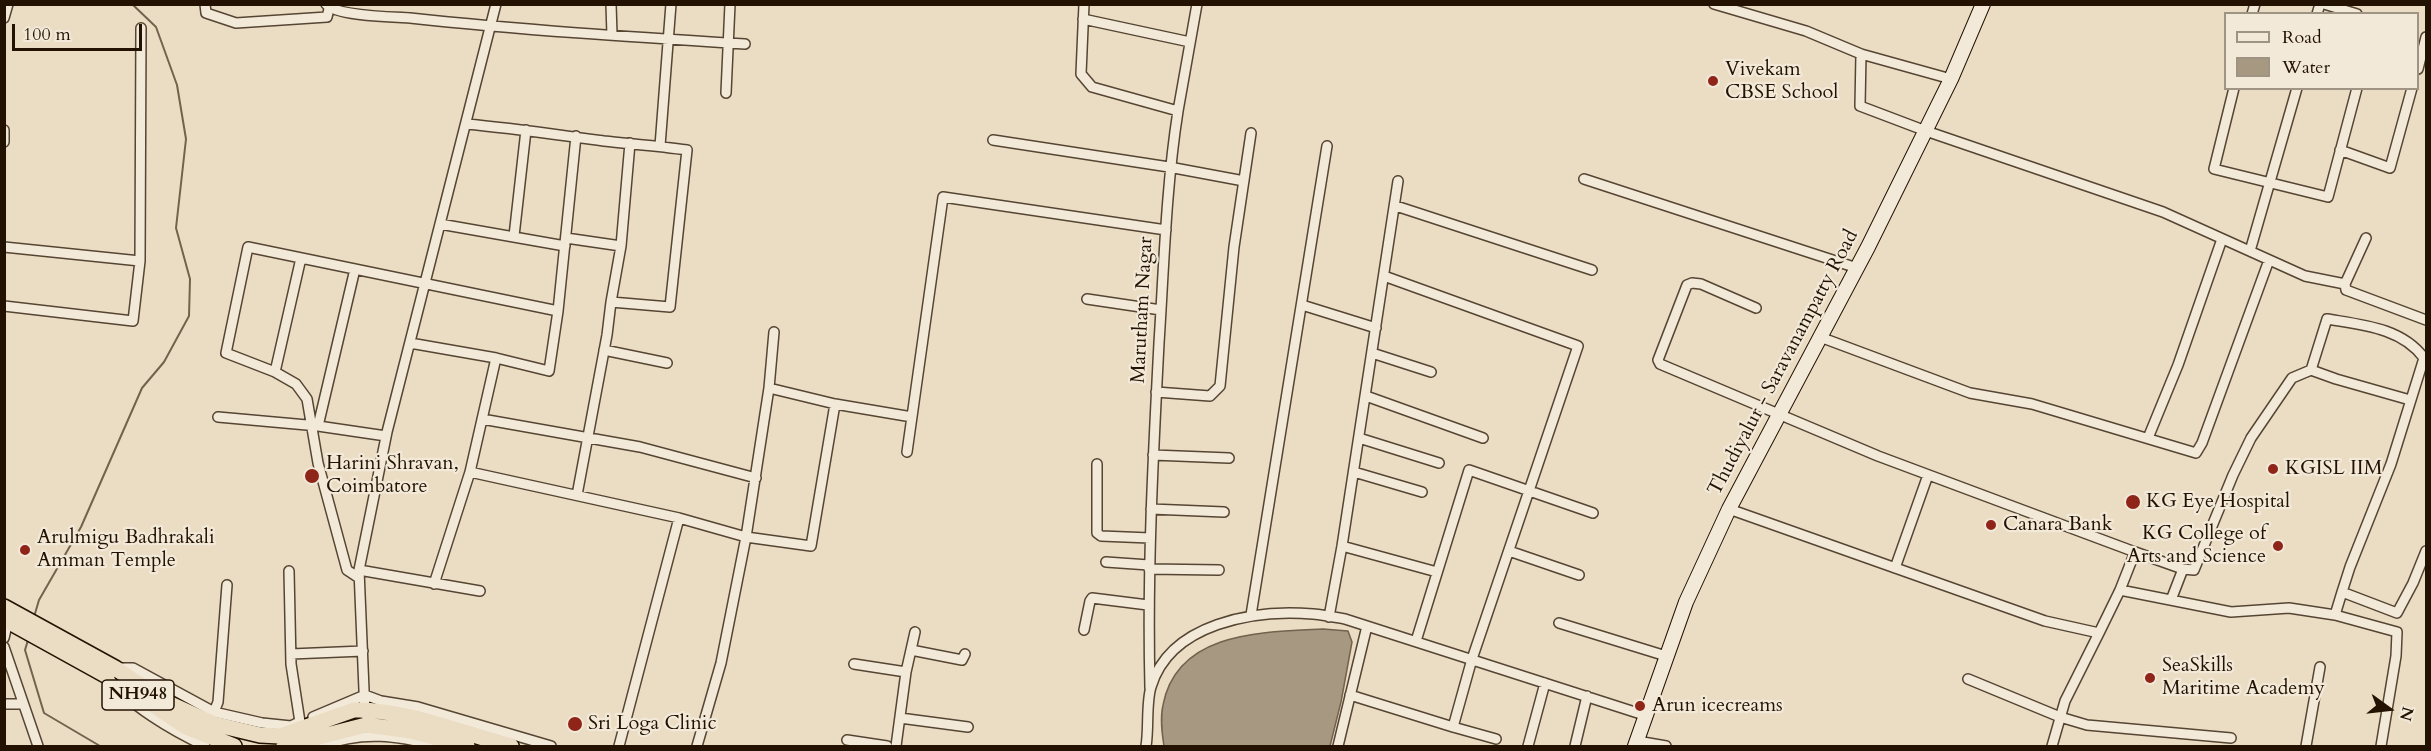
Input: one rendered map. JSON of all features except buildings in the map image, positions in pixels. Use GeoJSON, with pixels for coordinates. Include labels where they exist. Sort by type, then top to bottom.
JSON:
{"type":"FeatureCollection","features":[{"type":"Feature","properties":{"kind":"highway","name":"NH948"},"geometry":{"type":"LineString","coordinates":[[12,617],[111,673],[214,724],[260,735],[280,736],[354,710],[365,710],[394,714],[511,747]]}},
{"type":"Feature","properties":{"kind":"highway","name":"NH948"},"geometry":{"type":"LineString","coordinates":[[111,673],[186,727],[234,747]]}},
{"type":"Feature","properties":{"kind":"highway","name":"NH948"},"geometry":{"type":"LineString","coordinates":[[284,747],[365,710],[411,730],[467,747]]}},
{"type":"Feature","properties":{"kind":"main road","name":"Thudiyalur - Saravanampatty Road"},"geometry":{"type":"LineString","coordinates":[[1636,744],[1644,715],[1686,602],[1729,509],[1857,268],[1952,80],[1983,4]]}},
{"type":"Feature","properties":{"kind":"street"},"geometry":{"type":"LineString","coordinates":[[4,18],[8,4]]}},
{"type":"Feature","properties":{"kind":"street"},"geometry":{"type":"LineString","coordinates":[[204,4],[206,12],[236,23],[327,17],[328,7],[361,9],[491,27],[745,44]]}},
{"type":"Feature","properties":{"kind":"street"},"geometry":{"type":"LineString","coordinates":[[365,710],[359,574],[386,436],[496,4]]}},
{"type":"Feature","properties":{"kind":"street"},"geometry":{"type":"LineString","coordinates":[[611,4],[612,35]]}},
{"type":"Feature","properties":{"kind":"street"},"geometry":{"type":"LineString","coordinates":[[660,146],[670,4]]}},
{"type":"Feature","properties":{"kind":"street"},"geometry":{"type":"LineString","coordinates":[[726,93],[730,4]]}},
{"type":"Feature","properties":{"kind":"street"},"geometry":{"type":"LineString","coordinates":[[1084,4],[1081,74],[1092,87],[1178,111]]}},
{"type":"Feature","properties":{"kind":"street","name":"Marutham Nagar"},"geometry":{"type":"LineString","coordinates":[[1146,746],[1150,688],[1148,605],[1153,455],[1169,167],[1197,4]]}},
{"type":"Feature","properties":{"kind":"street"},"geometry":{"type":"LineString","coordinates":[[1714,4],[1806,31],[1861,54],[1952,80]]}},
{"type":"Feature","properties":{"kind":"street"},"geometry":{"type":"LineString","coordinates":[[2325,4],[2351,12]]}},
{"type":"Feature","properties":{"kind":"street"},"geometry":{"type":"LineString","coordinates":[[1083,18],[1190,42]]}},
{"type":"Feature","properties":{"kind":"street"},"geometry":{"type":"LineString","coordinates":[[4,306],[134,321],[140,261],[141,28]]}},
{"type":"Feature","properties":{"kind":"street"},"geometry":{"type":"LineString","coordinates":[[2419,65],[2427,37]]}},
{"type":"Feature","properties":{"kind":"street"},"geometry":{"type":"LineString","coordinates":[[1861,54],[1860,106],[2163,212],[2305,276],[2345,284]]}},
{"type":"Feature","properties":{"kind":"street"},"geometry":{"type":"LineString","coordinates":[[2234,90],[2214,169],[2328,197],[2356,90]]}},
{"type":"Feature","properties":{"kind":"street"},"geometry":{"type":"LineString","coordinates":[[2250,251],[2296,90]]}},
{"type":"Feature","properties":{"kind":"street"},"geometry":{"type":"LineString","coordinates":[[2340,150],[2390,168],[2411,90]]}},
{"type":"Feature","properties":{"kind":"street"},"geometry":{"type":"LineString","coordinates":[[466,124],[687,150],[670,307],[611,302]]}},
{"type":"Feature","properties":{"kind":"street"},"geometry":{"type":"LineString","coordinates":[[4,130],[4,142]]}},
{"type":"Feature","properties":{"kind":"street"},"geometry":{"type":"LineString","coordinates":[[514,236],[526,130]]}},
{"type":"Feature","properties":{"kind":"street"},"geometry":{"type":"LineString","coordinates":[[1156,392],[1210,396],[1220,386],[1251,133]]}},
{"type":"Feature","properties":{"kind":"street"},"geometry":{"type":"LineString","coordinates":[[410,343],[496,358],[549,371],[566,242],[576,136]]}},
{"type":"Feature","properties":{"kind":"street"},"geometry":{"type":"LineString","coordinates":[[993,140],[1244,181]]}},
{"type":"Feature","properties":{"kind":"street"},"geometry":{"type":"LineString","coordinates":[[577,495],[621,246],[630,143]]}},
{"type":"Feature","properties":{"kind":"street"},"geometry":{"type":"LineString","coordinates":[[1251,615],[1327,146]]}},
{"type":"Feature","properties":{"kind":"street"},"geometry":{"type":"LineString","coordinates":[[1584,179],[1857,268]]}},
{"type":"Feature","properties":{"kind":"street"},"geometry":{"type":"LineString","coordinates":[[1329,617],[1354,472],[1398,181]]}},
{"type":"Feature","properties":{"kind":"street"},"geometry":{"type":"LineString","coordinates":[[907,452],[943,197],[1166,230]]}},
{"type":"Feature","properties":{"kind":"street"},"geometry":{"type":"LineString","coordinates":[[1396,206],[1592,270]]}},
{"type":"Feature","properties":{"kind":"street"},"geometry":{"type":"LineString","coordinates":[[440,224],[514,236],[621,246]]}},
{"type":"Feature","properties":{"kind":"street"},"geometry":{"type":"LineString","coordinates":[[2148,438],[2178,365],[2222,238]]}},
{"type":"Feature","properties":{"kind":"street"},"geometry":{"type":"LineString","coordinates":[[2366,238],[2345,284],[2346,290],[2427,321]]}},
{"type":"Feature","properties":{"kind":"street"},"geometry":{"type":"LineString","coordinates":[[4,247],[140,261]]}},
{"type":"Feature","properties":{"kind":"street"},"geometry":{"type":"LineString","coordinates":[[480,591],[359,574],[347,570],[318,463],[316,426],[303,393],[296,384],[275,372],[226,353],[248,247],[558,311]]}},
{"type":"Feature","properties":{"kind":"street"},"geometry":{"type":"LineString","coordinates":[[275,372],[301,258]]}},
{"type":"Feature","properties":{"kind":"street"},"geometry":{"type":"LineString","coordinates":[[1820,337],[1970,393],[2031,404],[2196,453],[2202,443],[2269,260]]}},
{"type":"Feature","properties":{"kind":"street"},"geometry":{"type":"LineString","coordinates":[[316,426],[355,269]]}},
{"type":"Feature","properties":{"kind":"street"},"geometry":{"type":"LineString","coordinates":[[1384,276],[1578,346],[1472,659],[1453,727]]}},
{"type":"Feature","properties":{"kind":"street"},"geometry":{"type":"LineString","coordinates":[[1756,308],[1701,284],[1687,285],[1658,360],[1660,364],[1878,456],[2183,569],[2194,570],[2233,476],[2252,438],[2292,378],[2311,370],[2410,400]]}},
{"type":"Feature","properties":{"kind":"street"},"geometry":{"type":"LineString","coordinates":[[1087,299],[1161,310]]}},
{"type":"Feature","properties":{"kind":"street"},"geometry":{"type":"LineString","coordinates":[[1302,305],[1376,328]]}},
{"type":"Feature","properties":{"kind":"street"},"geometry":{"type":"LineString","coordinates":[[2311,370],[2327,319],[2392,332],[2414,345],[2425,359],[2391,464],[2350,567],[2335,615]]}},
{"type":"Feature","properties":{"kind":"street"},"geometry":{"type":"LineString","coordinates":[[697,747],[721,663],[746,537],[769,388],[774,332]]}},
{"type":"Feature","properties":{"kind":"street"},"geometry":{"type":"LineString","coordinates":[[604,350],[667,363]]}},
{"type":"Feature","properties":{"kind":"street"},"geometry":{"type":"LineString","coordinates":[[1372,353],[1431,372]]}},
{"type":"Feature","properties":{"kind":"street"},"geometry":{"type":"LineString","coordinates":[[434,584],[470,472],[496,358]]}},
{"type":"Feature","properties":{"kind":"street"},"geometry":{"type":"LineString","coordinates":[[769,388],[835,404],[912,417]]}},
{"type":"Feature","properties":{"kind":"street"},"geometry":{"type":"LineString","coordinates":[[1366,396],[1483,438]]}},
{"type":"Feature","properties":{"kind":"street"},"geometry":{"type":"LineString","coordinates":[[470,472],[679,518],[746,537],[811,546],[835,404]]}},
{"type":"Feature","properties":{"kind":"street"},"geometry":{"type":"LineString","coordinates":[[218,417],[316,426],[386,436]]}},
{"type":"Feature","properties":{"kind":"street"},"geometry":{"type":"LineString","coordinates":[[482,418],[640,447],[756,478]]}},
{"type":"Feature","properties":{"kind":"street"},"geometry":{"type":"LineString","coordinates":[[1359,438],[1439,463]]}},
{"type":"Feature","properties":{"kind":"street"},"geometry":{"type":"LineString","coordinates":[[1153,455],[1229,458]]}},
{"type":"Feature","properties":{"kind":"street"},"geometry":{"type":"LineString","coordinates":[[1097,464],[1097,533],[1101,536],[1150,538]]}},
{"type":"Feature","properties":{"kind":"street"},"geometry":{"type":"LineString","coordinates":[[1416,641],[1469,471],[1593,513]]}},
{"type":"Feature","properties":{"kind":"street"},"geometry":{"type":"LineString","coordinates":[[1354,472],[1422,492]]}},
{"type":"Feature","properties":{"kind":"street"},"geometry":{"type":"LineString","coordinates":[[1895,568],[1928,475]]}},
{"type":"Feature","properties":{"kind":"street"},"geometry":{"type":"LineString","coordinates":[[1151,509],[1224,512]]}},
{"type":"Feature","properties":{"kind":"street"},"geometry":{"type":"LineString","coordinates":[[1729,509],[2045,621],[2099,633]]}},
{"type":"Feature","properties":{"kind":"street"},"geometry":{"type":"LineString","coordinates":[[620,747],[679,518]]}},
{"type":"Feature","properties":{"kind":"street"},"geometry":{"type":"LineString","coordinates":[[1342,546],[1437,573]]}},
{"type":"Feature","properties":{"kind":"street"},"geometry":{"type":"LineString","coordinates":[[1509,551],[1579,575]]}},
{"type":"Feature","properties":{"kind":"street"},"geometry":{"type":"LineString","coordinates":[[2381,747],[2396,656],[2397,614],[2414,583],[2427,551]]}},
{"type":"Feature","properties":{"kind":"street"},"geometry":{"type":"LineString","coordinates":[[2052,747],[2065,701],[2120,590],[2135,552]]}},
{"type":"Feature","properties":{"kind":"street"},"geometry":{"type":"LineString","coordinates":[[1106,562],[1149,567],[1219,570]]}},
{"type":"Feature","properties":{"kind":"street"},"geometry":{"type":"LineString","coordinates":[[2171,600],[2183,569]]}},
{"type":"Feature","properties":{"kind":"street"},"geometry":{"type":"LineString","coordinates":[[289,571],[291,654],[300,722]]}},
{"type":"Feature","properties":{"kind":"street"},"geometry":{"type":"LineString","coordinates":[[214,712],[218,702],[227,585]]}},
{"type":"Feature","properties":{"kind":"street"},"geometry":{"type":"LineString","coordinates":[[2120,590],[2231,612],[2289,608],[2335,615],[2397,632]]}},
{"type":"Feature","properties":{"kind":"street"},"geometry":{"type":"LineString","coordinates":[[2342,592],[2397,614]]}},
{"type":"Feature","properties":{"kind":"street"},"geometry":{"type":"LineString","coordinates":[[1084,630],[1092,597],[1148,605]]}},
{"type":"Feature","properties":{"kind":"street"},"geometry":{"type":"LineString","coordinates":[[1150,688],[1172,652],[1195,633],[1251,615],[1314,614],[1345,619],[1644,715]]}},
{"type":"Feature","properties":{"kind":"street"},"geometry":{"type":"LineString","coordinates":[[4,638],[12,617]]}},
{"type":"Feature","properties":{"kind":"street"},"geometry":{"type":"LineString","coordinates":[[1559,623],[1666,656]]}},
{"type":"Feature","properties":{"kind":"street"},"geometry":{"type":"LineString","coordinates":[[1338,747],[1367,626]]}},
{"type":"Feature","properties":{"kind":"street"},"geometry":{"type":"LineString","coordinates":[[896,747],[906,672],[915,632]]}},
{"type":"Feature","properties":{"kind":"street"},"geometry":{"type":"LineString","coordinates":[[4,647],[38,747]]}},
{"type":"Feature","properties":{"kind":"street"},"geometry":{"type":"LineString","coordinates":[[910,650],[962,660],[965,654]]}},
{"type":"Feature","properties":{"kind":"street"},"geometry":{"type":"LineString","coordinates":[[291,654],[363,651]]}},
{"type":"Feature","properties":{"kind":"street"},"geometry":{"type":"LineString","coordinates":[[854,664],[906,672]]}},
{"type":"Feature","properties":{"kind":"street"},"geometry":{"type":"LineString","coordinates":[[2306,747],[2320,667]]}},
{"type":"Feature","properties":{"kind":"street"},"geometry":{"type":"LineString","coordinates":[[205,747],[170,727],[118,691],[111,673],[134,668],[214,712],[262,723],[291,726],[300,722],[365,710],[381,701],[418,707],[551,747]]}},
{"type":"Feature","properties":{"kind":"street"},"geometry":{"type":"LineString","coordinates":[[1968,679],[2060,717],[2087,725],[2232,738]]}},
{"type":"Feature","properties":{"kind":"street"},"geometry":{"type":"LineString","coordinates":[[1528,747],[1545,682]]}},
{"type":"Feature","properties":{"kind":"street"},"geometry":{"type":"LineString","coordinates":[[1350,695],[1496,739]]}},
{"type":"Feature","properties":{"kind":"street"},"geometry":{"type":"LineString","coordinates":[[1575,747],[1587,696]]}},
{"type":"Feature","properties":{"kind":"street"},"geometry":{"type":"LineString","coordinates":[[4,704],[23,704]]}},
{"type":"Feature","properties":{"kind":"street"},"geometry":{"type":"LineString","coordinates":[[900,718],[968,726]]}},
{"type":"Feature","properties":{"kind":"street"},"geometry":{"type":"LineString","coordinates":[[321,747],[350,738],[379,735],[440,746]]}},
{"type":"Feature","properties":{"kind":"street"},"geometry":{"type":"LineString","coordinates":[[847,740],[887,747]]}},
{"type":"Feature","properties":{"kind":"street"},"geometry":{"type":"LineString","coordinates":[[1636,744],[1666,747]]}},
{"type":"Feature","properties":{"kind":"water"},"geometry":{"type":"Polygon","coordinates":[[[1323,629],[1348,631],[1352,642],[1330,746],[1164,746],[1161,721],[1163,705],[1171,681],[1185,662],[1204,649],[1226,640],[1275,632],[1323,629]]]}},
{"type":"Feature","properties":{"kind":"waterway"},"geometry":{"type":"LineString","coordinates":[[34,617],[39,600],[81,527],[142,388],[164,362],[189,316],[190,279],[176,228],[186,139],[177,85],[156,27],[132,4]]}},
{"type":"Feature","properties":{"kind":"waterway"},"geometry":{"type":"LineString","coordinates":[[28,640],[25,650],[44,713],[100,746]]}},
{"type":"Feature","properties":{"kind":"place","name":"Vivekam CBSE School"},"geometry":{"type":"Point","coordinates":[1713,81]}},
{"type":"Feature","properties":{"kind":"place","name":"KGISL IIM"},"geometry":{"type":"Point","coordinates":[2273,469]}},
{"type":"Feature","properties":{"kind":"place","name":"Harini Shravan, Coimbatore"},"geometry":{"type":"Point","coordinates":[312,476]}},
{"type":"Feature","properties":{"kind":"place","name":"KG Eye Hospital"},"geometry":{"type":"Point","coordinates":[2133,502]}},
{"type":"Feature","properties":{"kind":"place","name":"Canara Bank"},"geometry":{"type":"Point","coordinates":[1991,525]}},
{"type":"Feature","properties":{"kind":"place","name":"KG College of Arts and Science"},"geometry":{"type":"Point","coordinates":[2278,546]}},
{"type":"Feature","properties":{"kind":"place","name":"Arulmigu Badhrakali Amman Temple"},"geometry":{"type":"Point","coordinates":[25,550]}},
{"type":"Feature","properties":{"kind":"place","name":"SeaSkills Maritime Academy"},"geometry":{"type":"Point","coordinates":[2150,678]}},
{"type":"Feature","properties":{"kind":"place","name":"Arun icecreams"},"geometry":{"type":"Point","coordinates":[1640,706]}},
{"type":"Feature","properties":{"kind":"place","name":"Sri Loga Clinic"},"geometry":{"type":"Point","coordinates":[575,724]}}]}
